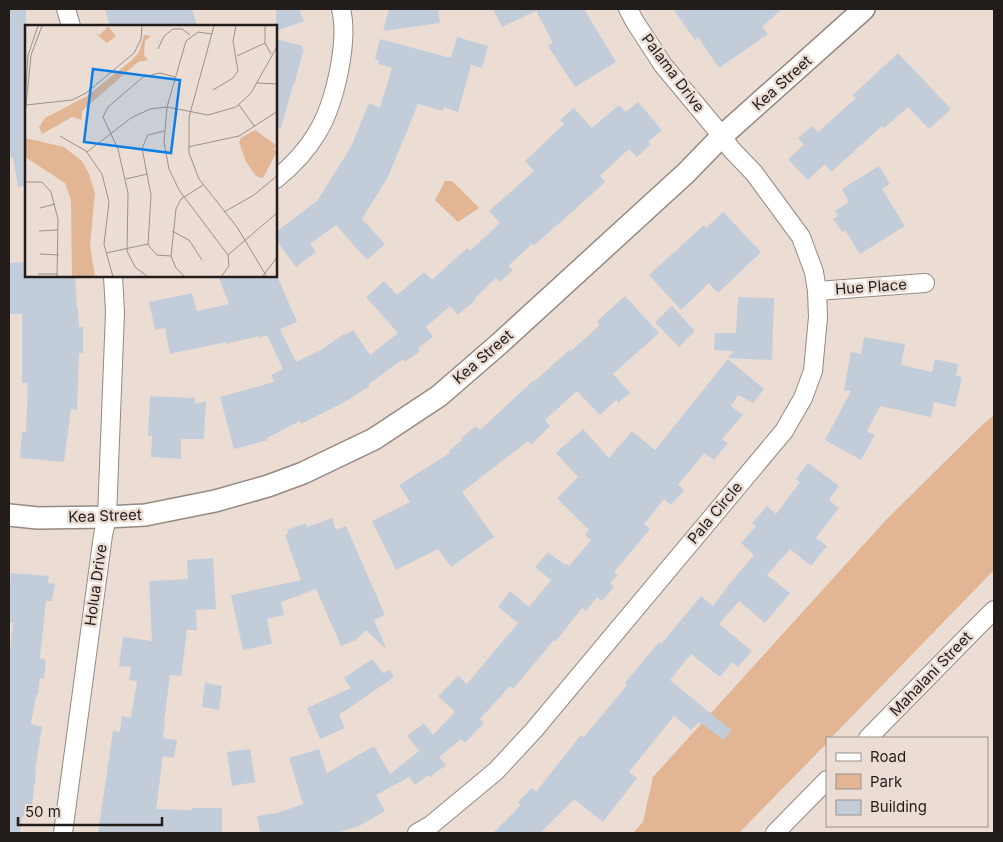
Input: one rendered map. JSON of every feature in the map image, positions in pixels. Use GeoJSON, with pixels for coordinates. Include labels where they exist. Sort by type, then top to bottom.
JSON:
{"type":"FeatureCollection","features":[{"type":"Feature","properties":{"kind":"street"},"geometry":{"type":"LineString","coordinates":[[66,9],[72,25]]}},
{"type":"Feature","properties":{"kind":"street"},"geometry":{"type":"LineString","coordinates":[[278,177],[296,160],[317,133],[326,117],[337,82],[342,57],[343,16],[341,9]]}},
{"type":"Feature","properties":{"kind":"street","name":"Palama Drive"},"geometry":{"type":"LineString","coordinates":[[628,9],[663,65],[722,136]]}},
{"type":"Feature","properties":{"kind":"street","name":"Kea Street"},"geometry":{"type":"LineString","coordinates":[[9,514],[38,518],[107,517],[146,515],[197,505],[268,486],[304,473],[374,439],[439,396],[499,344],[686,173],[722,136],[864,9]]}},
{"type":"Feature","properties":{"kind":"street","name":"Pala Circle"},"geometry":{"type":"LineString","coordinates":[[417,833],[431,825],[496,772],[534,730],[784,431],[803,398],[813,371],[818,317],[814,272],[801,237],[754,173],[730,149],[722,136]]}},
{"type":"Feature","properties":{"kind":"street","name":"Holua Drive"},"geometry":{"type":"LineString","coordinates":[[63,833],[107,517],[115,312],[113,278]]}},
{"type":"Feature","properties":{"kind":"street","name":"Hue Place"},"geometry":{"type":"LineString","coordinates":[[817,291],[925,283]]}},
{"type":"Feature","properties":{"kind":"street","name":"Mahalani Street"},"geometry":{"type":"LineString","coordinates":[[869,737],[994,610]]}},
{"type":"Feature","properties":{"kind":"street"},"geometry":{"type":"LineString","coordinates":[[775,833],[826,781]]}},
{"type":"Feature","properties":{"kind":"green space"},"geometry":{"type":"Polygon","coordinates":[[[445,181],[452,181],[479,208],[458,222],[435,200],[445,181]]]}},
{"type":"Feature","properties":{"kind":"green space"},"geometry":{"type":"Polygon","coordinates":[[[994,415],[994,570],[832,737],[826,737],[826,744],[739,833],[633,833],[643,822],[653,777],[885,521],[994,415]]]}},
{"type":"Feature","properties":{"kind":"building"},"geometry":{"type":"Polygon","coordinates":[[[9,9],[26,9],[25,186],[18,187],[13,157],[9,157],[9,9]]]}},
{"type":"Feature","properties":{"kind":"building"},"geometry":{"type":"Polygon","coordinates":[[[105,9],[192,9],[197,25],[110,25],[105,9]]]}},
{"type":"Feature","properties":{"kind":"building"},"geometry":{"type":"Polygon","coordinates":[[[276,9],[299,9],[304,21],[278,30],[278,25],[276,25],[276,9]]]}},
{"type":"Feature","properties":{"kind":"building"},"geometry":{"type":"Polygon","coordinates":[[[389,9],[438,9],[440,23],[383,31],[389,9]]]}},
{"type":"Feature","properties":{"kind":"building"},"geometry":{"type":"Polygon","coordinates":[[[493,9],[584,9],[616,62],[575,87],[548,46],[553,43],[536,11],[502,27],[493,9]]]}},
{"type":"Feature","properties":{"kind":"building"},"geometry":{"type":"Polygon","coordinates":[[[673,9],[782,9],[762,27],[768,34],[719,68],[698,37],[695,40],[673,9]]]}},
{"type":"Feature","properties":{"kind":"building"},"geometry":{"type":"Polygon","coordinates":[[[457,37],[488,46],[482,68],[471,65],[458,112],[444,107],[443,111],[418,104],[388,177],[362,219],[385,244],[367,260],[336,225],[310,244],[316,252],[296,267],[278,243],[278,230],[317,201],[351,147],[369,103],[380,108],[392,68],[378,64],[379,61],[375,59],[380,39],[451,58],[457,37]]]}},
{"type":"Feature","properties":{"kind":"building"},"geometry":{"type":"Polygon","coordinates":[[[278,40],[303,46],[302,49],[304,49],[281,128],[278,127],[278,40]]]}},
{"type":"Feature","properties":{"kind":"building"},"geometry":{"type":"Polygon","coordinates":[[[898,53],[951,109],[929,129],[908,107],[884,128],[882,126],[831,172],[825,164],[808,180],[788,159],[804,145],[798,138],[812,126],[818,132],[856,98],[853,95],[898,53]]]}},
{"type":"Feature","properties":{"kind":"building"},"geometry":{"type":"Polygon","coordinates":[[[638,102],[662,130],[648,142],[651,144],[637,157],[629,149],[600,176],[605,182],[508,266],[513,270],[500,282],[496,278],[458,315],[450,306],[426,327],[433,337],[418,348],[420,351],[405,362],[403,359],[369,384],[370,386],[343,403],[301,424],[300,421],[267,438],[268,440],[234,449],[220,397],[274,382],[271,375],[283,369],[267,335],[260,338],[259,336],[170,354],[165,328],[155,330],[149,302],[192,293],[197,311],[229,304],[219,278],[278,278],[297,322],[280,329],[296,362],[319,351],[353,330],[370,355],[398,333],[366,297],[384,281],[397,295],[424,272],[432,280],[467,248],[470,251],[500,223],[489,211],[534,171],[525,161],[564,124],[560,120],[574,108],[592,128],[619,105],[626,112],[638,102]]]}},
{"type":"Feature","properties":{"kind":"building"},"geometry":{"type":"Polygon","coordinates":[[[879,166],[890,184],[882,189],[905,226],[860,254],[845,230],[842,232],[833,219],[838,216],[835,211],[849,202],[842,189],[879,166]]]}},
{"type":"Feature","properties":{"kind":"building"},"geometry":{"type":"Polygon","coordinates":[[[723,212],[761,252],[718,293],[709,283],[681,310],[649,275],[704,225],[706,228],[723,212]]]}},
{"type":"Feature","properties":{"kind":"building"},"geometry":{"type":"Polygon","coordinates":[[[25,262],[25,278],[75,278],[79,327],[83,327],[83,353],[79,353],[77,410],[71,409],[64,462],[20,458],[22,432],[26,432],[28,383],[22,383],[22,314],[9,314],[9,263],[25,262]]]}},
{"type":"Feature","properties":{"kind":"building"},"geometry":{"type":"Polygon","coordinates":[[[625,296],[659,333],[613,374],[630,393],[618,403],[616,400],[600,415],[577,391],[545,420],[550,426],[531,445],[528,441],[462,492],[494,537],[451,567],[438,549],[396,570],[372,521],[410,502],[399,485],[450,453],[449,451],[462,440],[461,438],[476,426],[480,430],[534,380],[569,350],[570,352],[600,325],[597,321],[625,296]]]}},
{"type":"Feature","properties":{"kind":"building"},"geometry":{"type":"Polygon","coordinates":[[[738,297],[774,298],[772,360],[728,358],[734,351],[714,350],[715,333],[736,333],[738,297]]]}},
{"type":"Feature","properties":{"kind":"building"},"geometry":{"type":"Polygon","coordinates":[[[672,306],[695,331],[679,347],[655,322],[672,306]]]}},
{"type":"Feature","properties":{"kind":"building"},"geometry":{"type":"Polygon","coordinates":[[[864,337],[905,344],[901,365],[932,372],[935,359],[958,364],[956,376],[962,377],[955,407],[934,402],[931,417],[880,406],[867,431],[875,435],[861,460],[825,440],[851,391],[844,390],[851,352],[861,354],[864,337]]]}},
{"type":"Feature","properties":{"kind":"building"},"geometry":{"type":"Polygon","coordinates":[[[728,359],[764,389],[753,403],[738,395],[731,406],[743,415],[722,439],[728,443],[714,460],[704,453],[678,485],[684,490],[671,505],[664,499],[644,524],[650,529],[614,572],[618,575],[610,583],[614,587],[602,601],[597,597],[586,611],[582,608],[556,641],[554,640],[513,689],[510,686],[480,719],[484,723],[465,743],[461,739],[439,757],[446,765],[415,785],[409,777],[376,795],[385,811],[359,826],[337,833],[260,833],[257,816],[277,813],[303,804],[289,758],[319,749],[327,773],[374,746],[390,774],[419,751],[407,736],[424,723],[433,735],[455,712],[438,696],[458,676],[467,684],[518,623],[498,607],[510,591],[529,607],[551,580],[535,567],[548,552],[569,566],[591,540],[585,535],[589,530],[557,498],[578,477],[556,453],[583,429],[609,458],[632,431],[655,450],[728,359]]]}},
{"type":"Feature","properties":{"kind":"building"},"geometry":{"type":"Polygon","coordinates":[[[150,396],[195,398],[195,404],[206,401],[204,439],[181,439],[181,459],[151,457],[152,436],[148,436],[150,396]]]}},
{"type":"Feature","properties":{"kind":"building"},"geometry":{"type":"Polygon","coordinates":[[[808,463],[839,486],[829,500],[839,508],[816,538],[827,546],[811,566],[790,549],[767,575],[790,593],[765,623],[739,601],[719,624],[752,651],[738,667],[732,662],[720,677],[691,654],[670,680],[731,730],[724,740],[699,722],[691,730],[674,716],[629,772],[637,778],[603,822],[574,799],[540,833],[493,833],[521,805],[518,802],[532,788],[536,792],[581,735],[584,737],[627,685],[625,683],[659,642],[661,644],[701,596],[713,606],[754,555],[741,543],[756,526],[752,523],[767,506],[776,514],[800,482],[796,479],[808,463]]]}},
{"type":"Feature","properties":{"kind":"building"},"geometry":{"type":"Polygon","coordinates":[[[332,518],[336,530],[346,526],[385,615],[374,620],[387,650],[366,630],[356,640],[341,646],[316,589],[281,602],[284,615],[267,619],[272,644],[243,650],[231,595],[301,580],[285,535],[288,533],[287,530],[306,523],[307,527],[332,518]]]}},
{"type":"Feature","properties":{"kind":"building"},"geometry":{"type":"Polygon","coordinates":[[[213,558],[216,609],[196,610],[197,630],[187,630],[181,676],[170,675],[163,738],[177,740],[174,758],[163,756],[156,809],[192,810],[192,808],[222,808],[222,833],[98,833],[113,731],[120,732],[122,716],[131,718],[137,681],[129,680],[131,667],[119,666],[123,637],[152,641],[149,581],[188,579],[187,560],[213,558]]]}},
{"type":"Feature","properties":{"kind":"building"},"geometry":{"type":"Polygon","coordinates":[[[11,573],[49,576],[48,583],[55,584],[52,601],[46,601],[40,658],[46,660],[44,678],[40,678],[31,724],[42,727],[35,770],[31,817],[22,816],[20,833],[9,833],[9,659],[13,623],[9,622],[11,573]]]}},
{"type":"Feature","properties":{"kind":"building"},"geometry":{"type":"Polygon","coordinates":[[[372,659],[383,673],[390,670],[394,677],[339,715],[345,728],[320,739],[307,708],[351,688],[344,678],[372,659]]]}},
{"type":"Feature","properties":{"kind":"building"},"geometry":{"type":"Polygon","coordinates":[[[205,683],[222,686],[219,710],[202,707],[205,683]]]}},
{"type":"Feature","properties":{"kind":"building"},"geometry":{"type":"Polygon","coordinates":[[[250,749],[255,782],[232,786],[227,752],[250,749]]]}}]}
